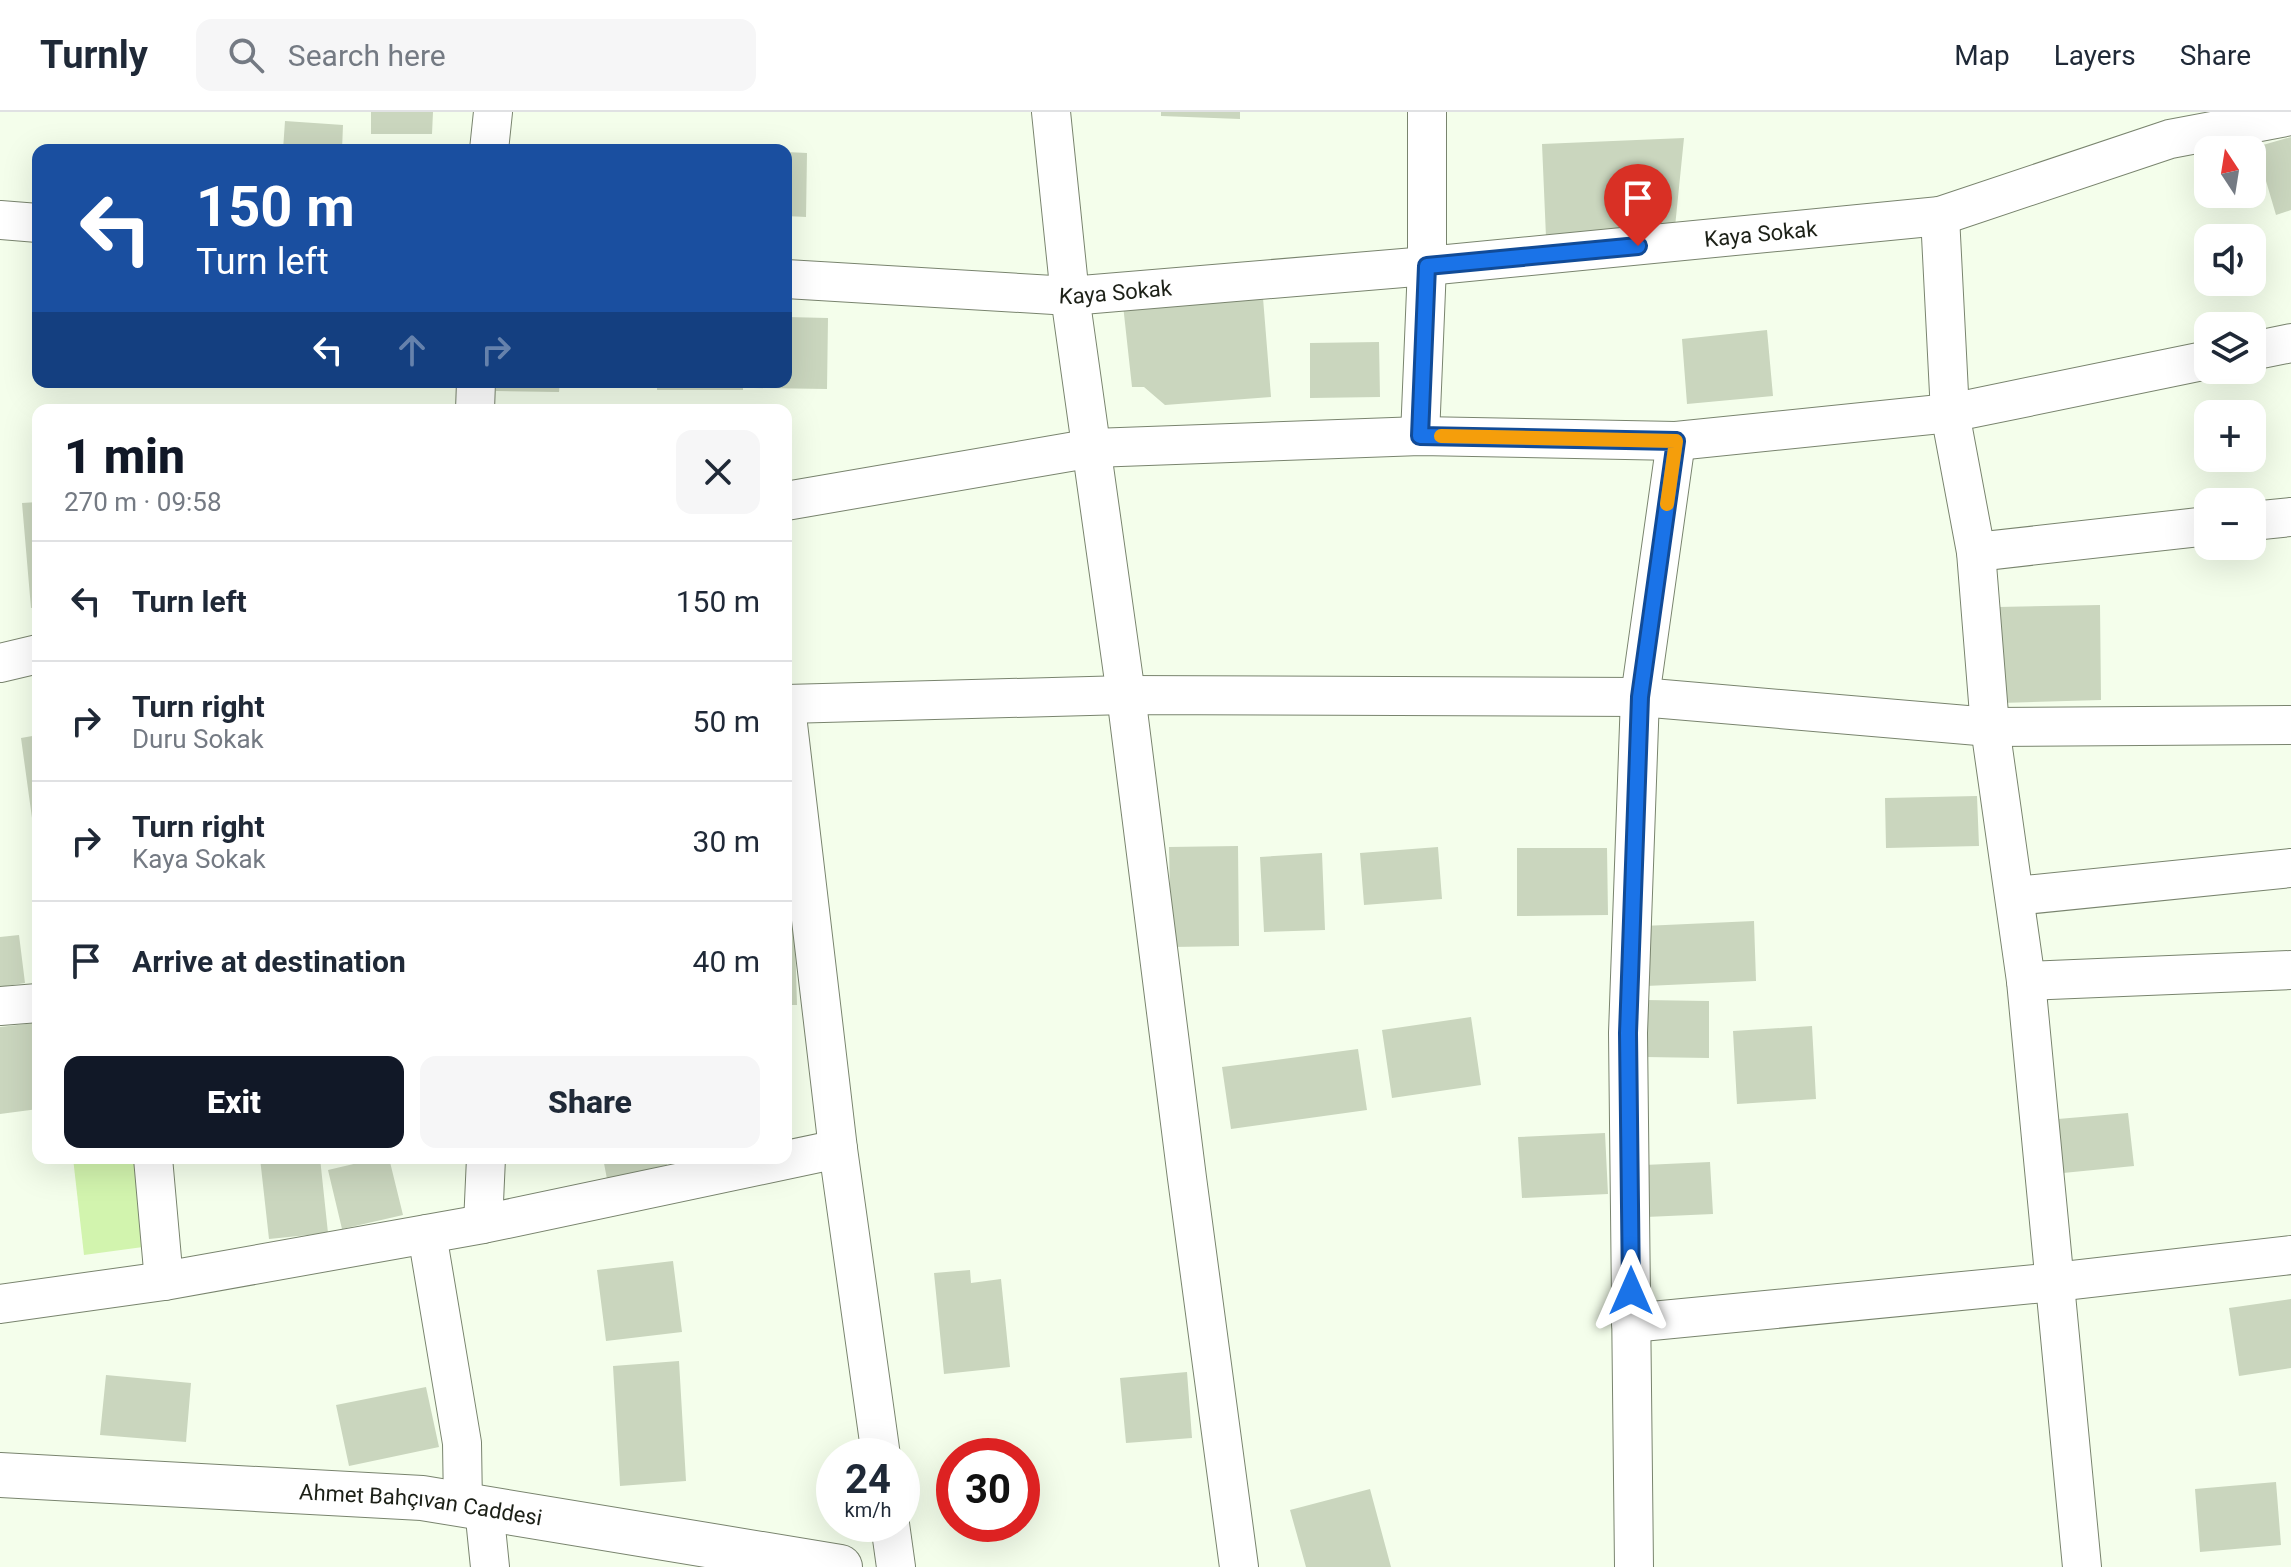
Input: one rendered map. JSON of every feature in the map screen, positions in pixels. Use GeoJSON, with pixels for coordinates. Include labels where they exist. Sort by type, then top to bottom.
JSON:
{"type":"FeatureCollection","features":[{"type":"Feature","properties":{"kind":"main road","name":"Ahmet Bahçıvan Caddesi"},"geometry":{"type":"LineString","coordinates":[[0,1475],[422,1498],[840,1567]]}},
{"type":"Feature","properties":{"kind":"street"},"geometry":{"type":"LineString","coordinates":[[490,144],[493,112]]}},
{"type":"Feature","properties":{"kind":"street"},"geometry":{"type":"LineString","coordinates":[[1051,112],[1070,296],[1126,695],[1239,1567]]}},
{"type":"Feature","properties":{"kind":"street"},"geometry":{"type":"LineString","coordinates":[[1420,436],[1427,266],[1427,112]]}},
{"type":"Feature","properties":{"kind":"street","name":"Kaya Sokak"},"geometry":{"type":"LineString","coordinates":[[792,279],[1070,296],[1427,266],[1940,216],[2168,126],[2291,116]]}},
{"type":"Feature","properties":{"kind":"street"},"geometry":{"type":"LineString","coordinates":[[1940,216],[1950,413],[1976,552],[1990,727],[2026,981],[2082,1567]]}},
{"type":"Feature","properties":{"kind":"street"},"geometry":{"type":"LineString","coordinates":[[0,220],[32,223]]}},
{"type":"Feature","properties":{"kind":"street"},"geometry":{"type":"LineString","coordinates":[[2266,348],[2291,343]]}},
{"type":"Feature","properties":{"kind":"street"},"geometry":{"type":"LineString","coordinates":[[792,500],[1093,448],[1420,436],[1676,441],[1950,413],[2194,363]]}},
{"type":"Feature","properties":{"kind":"street"},"geometry":{"type":"LineString","coordinates":[[1634,1567],[1628,1033],[1640,697],[1676,441]]}},
{"type":"Feature","properties":{"kind":"street"},"geometry":{"type":"LineString","coordinates":[[2266,520],[2291,517]]}},
{"type":"Feature","properties":{"kind":"street"},"geometry":{"type":"LineString","coordinates":[[1976,552],[2194,528]]}},
{"type":"Feature","properties":{"kind":"street"},"geometry":{"type":"LineString","coordinates":[[0,663],[32,655]]}},
{"type":"Feature","properties":{"kind":"street"},"geometry":{"type":"LineString","coordinates":[[792,705],[1126,695],[1640,697],[1990,727],[2291,725]]}},
{"type":"Feature","properties":{"kind":"street"},"geometry":{"type":"LineString","coordinates":[[792,756],[838,1149],[878,1438]]}},
{"type":"Feature","properties":{"kind":"street"},"geometry":{"type":"LineString","coordinates":[[2015,896],[2291,868]]}},
{"type":"Feature","properties":{"kind":"street"},"geometry":{"type":"LineString","coordinates":[[2026,981],[2291,970]]}},
{"type":"Feature","properties":{"kind":"street"},"geometry":{"type":"LineString","coordinates":[[0,1006],[32,1003]]}},
{"type":"Feature","properties":{"kind":"street"},"geometry":{"type":"LineString","coordinates":[[792,1159],[838,1149]]}},
{"type":"Feature","properties":{"kind":"street"},"geometry":{"type":"LineString","coordinates":[[154,1164],[164,1281]]}},
{"type":"Feature","properties":{"kind":"street"},"geometry":{"type":"LineString","coordinates":[[483,1224],[486,1164]]}},
{"type":"Feature","properties":{"kind":"street"},"geometry":{"type":"LineString","coordinates":[[0,1304],[164,1281],[483,1224],[767,1164]]}},
{"type":"Feature","properties":{"kind":"street"},"geometry":{"type":"LineString","coordinates":[[427,1234],[474,1507],[490,1567]]}},
{"type":"Feature","properties":{"kind":"street"},"geometry":{"type":"LineString","coordinates":[[1631,1323],[2055,1282],[2291,1255]]}},
{"type":"Feature","properties":{"kind":"street"},"geometry":{"type":"LineString","coordinates":[[893,1542],[896,1567]]}},
{"type":"Feature","properties":{"kind":"green space"},"geometry":{"type":"Polygon","coordinates":[[[74,1164],[135,1164],[143,1247],[84,1255],[74,1164]]]}},
{"type":"Feature","properties":{"kind":"building"},"geometry":{"type":"Polygon","coordinates":[[[371,112],[433,112],[432,134],[371,134],[371,112]]]}},
{"type":"Feature","properties":{"kind":"building"},"geometry":{"type":"Polygon","coordinates":[[[1161,112],[1240,112],[1240,119],[1161,116],[1161,112]]]}},
{"type":"Feature","properties":{"kind":"building"},"geometry":{"type":"Polygon","coordinates":[[[285,121],[343,125],[342,144],[283,144],[285,121]]]}},
{"type":"Feature","properties":{"kind":"building"},"geometry":{"type":"Polygon","coordinates":[[[2291,137],[2291,210],[2276,215],[2266,181],[2266,144],[2291,137]]]}},
{"type":"Feature","properties":{"kind":"building"},"geometry":{"type":"Polygon","coordinates":[[[1684,138],[1675,227],[1546,237],[1542,144],[1684,138]]]}},
{"type":"Feature","properties":{"kind":"building"},"geometry":{"type":"Polygon","coordinates":[[[792,152],[807,153],[806,217],[792,216],[792,152]]]}},
{"type":"Feature","properties":{"kind":"building"},"geometry":{"type":"Polygon","coordinates":[[[1263,298],[1271,397],[1165,405],[1144,387],[1132,387],[1123,305],[1263,298]]]}},
{"type":"Feature","properties":{"kind":"building"},"geometry":{"type":"Polygon","coordinates":[[[792,317],[828,318],[827,389],[753,388],[792,388],[792,317]]]}},
{"type":"Feature","properties":{"kind":"building"},"geometry":{"type":"Polygon","coordinates":[[[1767,330],[1773,396],[1687,404],[1682,339],[1767,330]]]}},
{"type":"Feature","properties":{"kind":"building"},"geometry":{"type":"Polygon","coordinates":[[[1379,342],[1380,397],[1310,398],[1310,343],[1379,342]]]}},
{"type":"Feature","properties":{"kind":"building"},"geometry":{"type":"Polygon","coordinates":[[[496,388],[559,388],[559,392],[496,391],[496,388]]]}},
{"type":"Feature","properties":{"kind":"building"},"geometry":{"type":"Polygon","coordinates":[[[657,388],[743,388],[743,390],[657,388]]]}},
{"type":"Feature","properties":{"kind":"building"},"geometry":{"type":"Polygon","coordinates":[[[32,502],[31,608],[22,503],[32,502]]]}},
{"type":"Feature","properties":{"kind":"building"},"geometry":{"type":"Polygon","coordinates":[[[2100,605],[2101,700],[2000,703],[1998,607],[2100,605]]]}},
{"type":"Feature","properties":{"kind":"building"},"geometry":{"type":"Polygon","coordinates":[[[32,736],[32,818],[21,738],[32,736]]]}},
{"type":"Feature","properties":{"kind":"building"},"geometry":{"type":"Polygon","coordinates":[[[1977,796],[1979,846],[1886,848],[1885,798],[1977,796]]]}},
{"type":"Feature","properties":{"kind":"building"},"geometry":{"type":"Polygon","coordinates":[[[1238,846],[1239,946],[1171,947],[1169,847],[1238,846]]]}},
{"type":"Feature","properties":{"kind":"building"},"geometry":{"type":"Polygon","coordinates":[[[1438,847],[1442,899],[1364,905],[1360,853],[1438,847]]]}},
{"type":"Feature","properties":{"kind":"building"},"geometry":{"type":"Polygon","coordinates":[[[1517,848],[1607,848],[1608,915],[1517,916],[1517,848]]]}},
{"type":"Feature","properties":{"kind":"building"},"geometry":{"type":"Polygon","coordinates":[[[1322,853],[1325,930],[1264,932],[1260,857],[1322,853]]]}},
{"type":"Feature","properties":{"kind":"building"},"geometry":{"type":"Polygon","coordinates":[[[792,905],[794,905],[797,1005],[792,1005],[792,905]]]}},
{"type":"Feature","properties":{"kind":"building"},"geometry":{"type":"Polygon","coordinates":[[[1754,921],[1756,981],[1646,986],[1643,926],[1754,921]]]}},
{"type":"Feature","properties":{"kind":"building"},"geometry":{"type":"Polygon","coordinates":[[[19,935],[25,983],[0,987],[0,937],[19,935]]]}},
{"type":"Feature","properties":{"kind":"building"},"geometry":{"type":"Polygon","coordinates":[[[1645,1000],[1709,1001],[1709,1058],[1645,1057],[1645,1000]]]}},
{"type":"Feature","properties":{"kind":"building"},"geometry":{"type":"Polygon","coordinates":[[[1471,1017],[1481,1085],[1392,1098],[1382,1030],[1471,1017]]]}},
{"type":"Feature","properties":{"kind":"building"},"geometry":{"type":"Polygon","coordinates":[[[32,1023],[32,1110],[0,1114],[0,1027],[32,1023]]]}},
{"type":"Feature","properties":{"kind":"building"},"geometry":{"type":"Polygon","coordinates":[[[1812,1026],[1816,1099],[1737,1104],[1733,1031],[1812,1026]]]}},
{"type":"Feature","properties":{"kind":"building"},"geometry":{"type":"Polygon","coordinates":[[[1358,1049],[1367,1110],[1231,1129],[1222,1067],[1358,1049]]]}},
{"type":"Feature","properties":{"kind":"building"},"geometry":{"type":"Polygon","coordinates":[[[2128,1113],[2134,1166],[2063,1173],[2058,1119],[2128,1113]]]}},
{"type":"Feature","properties":{"kind":"building"},"geometry":{"type":"Polygon","coordinates":[[[1605,1133],[1608,1194],[1522,1198],[1518,1137],[1605,1133]]]}},
{"type":"Feature","properties":{"kind":"building"},"geometry":{"type":"Polygon","coordinates":[[[1710,1162],[1713,1214],[1646,1217],[1644,1165],[1710,1162]]]}},
{"type":"Feature","properties":{"kind":"building"},"geometry":{"type":"Polygon","coordinates":[[[261,1164],[321,1164],[328,1233],[269,1239],[261,1164]]]}},
{"type":"Feature","properties":{"kind":"building"},"geometry":{"type":"Polygon","coordinates":[[[354,1164],[390,1164],[403,1215],[342,1229],[328,1170],[354,1164]]]}},
{"type":"Feature","properties":{"kind":"building"},"geometry":{"type":"Polygon","coordinates":[[[604,1164],[667,1164],[667,1165],[607,1179],[604,1164]]]}},
{"type":"Feature","properties":{"kind":"building"},"geometry":{"type":"Polygon","coordinates":[[[673,1261],[682,1332],[606,1341],[597,1270],[673,1261]]]}},
{"type":"Feature","properties":{"kind":"building"},"geometry":{"type":"Polygon","coordinates":[[[970,1270],[971,1283],[1001,1279],[1010,1367],[944,1374],[934,1273],[970,1270]]]}},
{"type":"Feature","properties":{"kind":"building"},"geometry":{"type":"Polygon","coordinates":[[[2291,1299],[2291,1368],[2239,1376],[2229,1308],[2291,1299]]]}},
{"type":"Feature","properties":{"kind":"building"},"geometry":{"type":"Polygon","coordinates":[[[679,1361],[686,1481],[620,1486],[613,1366],[679,1361]]]}},
{"type":"Feature","properties":{"kind":"building"},"geometry":{"type":"Polygon","coordinates":[[[1187,1372],[1192,1438],[1126,1443],[1120,1378],[1187,1372]]]}},
{"type":"Feature","properties":{"kind":"building"},"geometry":{"type":"Polygon","coordinates":[[[106,1375],[191,1383],[186,1442],[100,1435],[106,1375]]]}},
{"type":"Feature","properties":{"kind":"building"},"geometry":{"type":"Polygon","coordinates":[[[426,1387],[439,1447],[349,1466],[336,1405],[426,1387]]]}},
{"type":"Feature","properties":{"kind":"building"},"geometry":{"type":"Polygon","coordinates":[[[2276,1482],[2281,1545],[2200,1552],[2195,1489],[2276,1482]]]}},
{"type":"Feature","properties":{"kind":"building"},"geometry":{"type":"Polygon","coordinates":[[[1370,1489],[1391,1567],[1306,1567],[1290,1510],[1370,1489]]]}},
{"type":"Feature","properties":{"kind":"slow traffic"},"geometry":{"type":"LineString","coordinates":[[1441,436],[1676,441],[1667,504]]}},
{"type":"Feature","properties":{"kind":"route"},"geometry":{"type":"LineString","coordinates":[[1631,1291],[1628,1033],[1640,697],[1676,441],[1420,436],[1427,266],[1638,246]]}}]}
